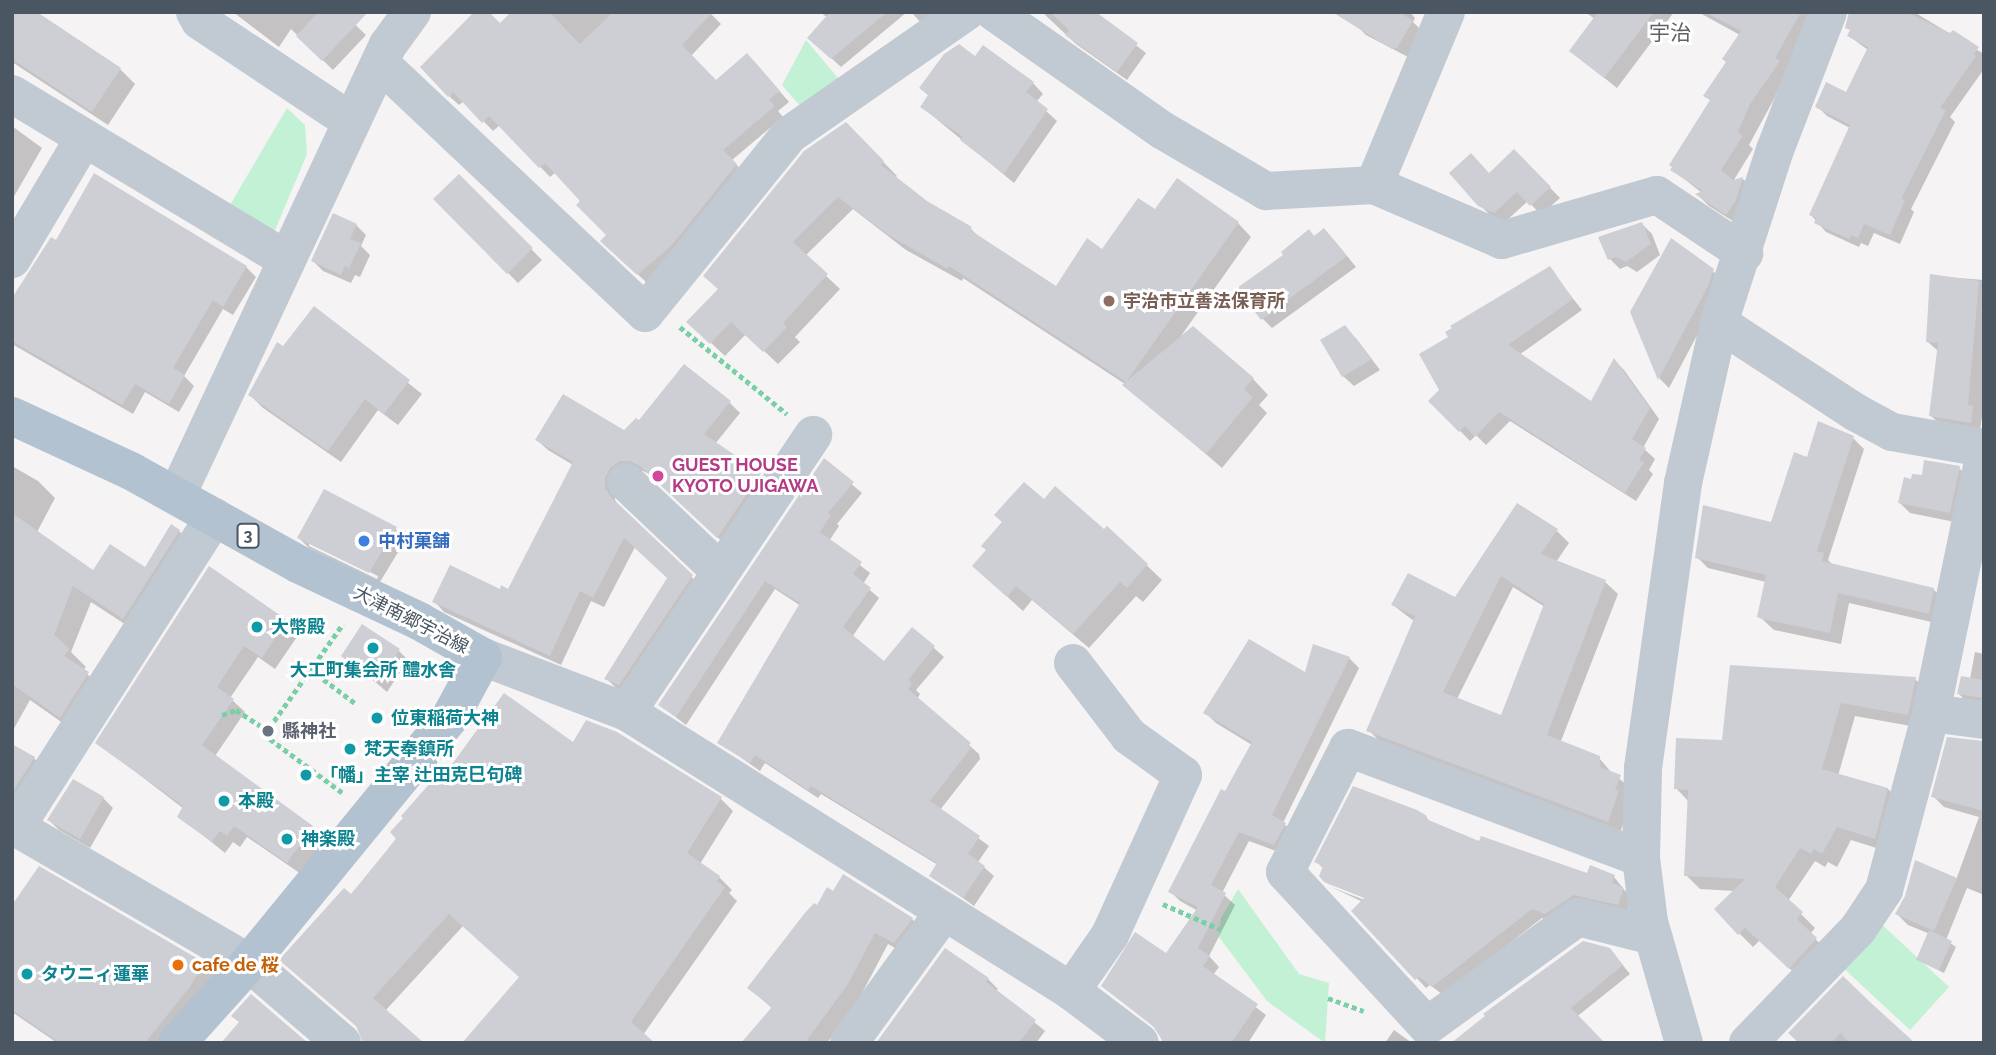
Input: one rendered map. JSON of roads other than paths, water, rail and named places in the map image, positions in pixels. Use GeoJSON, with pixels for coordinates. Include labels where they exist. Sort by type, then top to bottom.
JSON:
{"type":"FeatureCollection","features":[{"type":"Feature","properties":{"kind":"main road","name":"大津南郷宇治線"},"geometry":{"type":"LineString","coordinates":[[12,416],[177,495],[214,517],[419,621],[483,657],[452,716],[249,963],[177,1043]]}},
{"type":"Feature","properties":{"kind":"street"},"geometry":{"type":"LineString","coordinates":[[195,12],[200,21],[352,122]]}},
{"type":"Feature","properties":{"kind":"street"},"geometry":{"type":"LineString","coordinates":[[177,495],[388,45],[412,12]]}},
{"type":"Feature","properties":{"kind":"street"},"geometry":{"type":"LineString","coordinates":[[380,63],[645,313],[789,135],[966,12]]}},
{"type":"Feature","properties":{"kind":"street"},"geometry":{"type":"LineString","coordinates":[[994,12],[1162,130],[1266,191],[1374,185],[1502,240],[1657,195],[1744,253]]}},
{"type":"Feature","properties":{"kind":"street"},"geometry":{"type":"LineString","coordinates":[[1374,185],[1446,12]]}},
{"type":"Feature","properties":{"kind":"street"},"geometry":{"type":"LineString","coordinates":[[1684,1043],[1653,936],[1642,858],[1643,768],[1683,482],[1719,323],[1744,253],[1774,150],[1828,12]]}},
{"type":"Feature","properties":{"kind":"street"},"geometry":{"type":"LineString","coordinates":[[12,94],[287,260]]}},
{"type":"Feature","properties":{"kind":"street"},"geometry":{"type":"LineString","coordinates":[[12,259],[84,138]]}},
{"type":"Feature","properties":{"kind":"street"},"geometry":{"type":"LineString","coordinates":[[1719,323],[1855,412],[1892,432],[1984,448]]}},
{"type":"Feature","properties":{"kind":"street"},"geometry":{"type":"LineString","coordinates":[[627,712],[813,435]]}},
{"type":"Feature","properties":{"kind":"street"},"geometry":{"type":"LineString","coordinates":[[1748,1043],[1858,929],[1884,890],[1931,713],[1984,456]]}},
{"type":"Feature","properties":{"kind":"street"},"geometry":{"type":"LineString","coordinates":[[626,482],[720,571]]}},
{"type":"Feature","properties":{"kind":"street"},"geometry":{"type":"LineString","coordinates":[[214,517],[14,826],[249,963],[342,1043]]}},
{"type":"Feature","properties":{"kind":"street"},"geometry":{"type":"LineString","coordinates":[[483,657],[627,712],[1071,991],[1140,1043]]}},
{"type":"Feature","properties":{"kind":"street"},"geometry":{"type":"LineString","coordinates":[[1071,991],[1110,935],[1183,775],[1129,736],[1073,663]]}},
{"type":"Feature","properties":{"kind":"street"},"geometry":{"type":"LineString","coordinates":[[1931,713],[1984,720]]}},
{"type":"Feature","properties":{"kind":"street"},"geometry":{"type":"LineString","coordinates":[[1642,858],[1348,748],[1285,872],[1427,1026],[1578,917],[1653,936]]}},
{"type":"Feature","properties":{"kind":"street"},"geometry":{"type":"LineString","coordinates":[[849,1043],[944,912]]}},
{"type":"Feature","properties":{"kind":"place","name":"宇治市立善法保育所"},"geometry":{"type":"Point","coordinates":[1109,301]}},
{"type":"Feature","properties":{"kind":"place","name":"GUEST HOUSE KYOTO UJIGAWA"},"geometry":{"type":"Point","coordinates":[658,476]}},
{"type":"Feature","properties":{"kind":"place","name":"中村菓舗"},"geometry":{"type":"Point","coordinates":[364,541]}},
{"type":"Feature","properties":{"kind":"place","name":"大幣殿"},"geometry":{"type":"Point","coordinates":[257,627]}},
{"type":"Feature","properties":{"kind":"place","name":"大工町集会所 醴水舎"},"geometry":{"type":"Point","coordinates":[373,648]}},
{"type":"Feature","properties":{"kind":"place","name":"位東稲荷大神"},"geometry":{"type":"Point","coordinates":[377,718]}},
{"type":"Feature","properties":{"kind":"place","name":"縣神社"},"geometry":{"type":"Point","coordinates":[268,731]}},
{"type":"Feature","properties":{"kind":"place","name":"梵天奉鎮所"},"geometry":{"type":"Point","coordinates":[350,749]}},
{"type":"Feature","properties":{"kind":"place","name":"「幡」主宰 辻田克巳句碑"},"geometry":{"type":"Point","coordinates":[306,775]}},
{"type":"Feature","properties":{"kind":"place","name":"本殿"},"geometry":{"type":"Point","coordinates":[224,801]}},
{"type":"Feature","properties":{"kind":"place","name":"神楽殿"},"geometry":{"type":"Point","coordinates":[287,839]}},
{"type":"Feature","properties":{"kind":"place","name":"cafe de 桜"},"geometry":{"type":"Point","coordinates":[178,965]}},
{"type":"Feature","properties":{"kind":"place","name":"タウニィ蓮華"},"geometry":{"type":"Point","coordinates":[27,974]}},
{"type":"Feature","properties":{"kind":"district","name":"宇治"},"geometry":{"type":"Point","coordinates":[1670,33]}}]}
